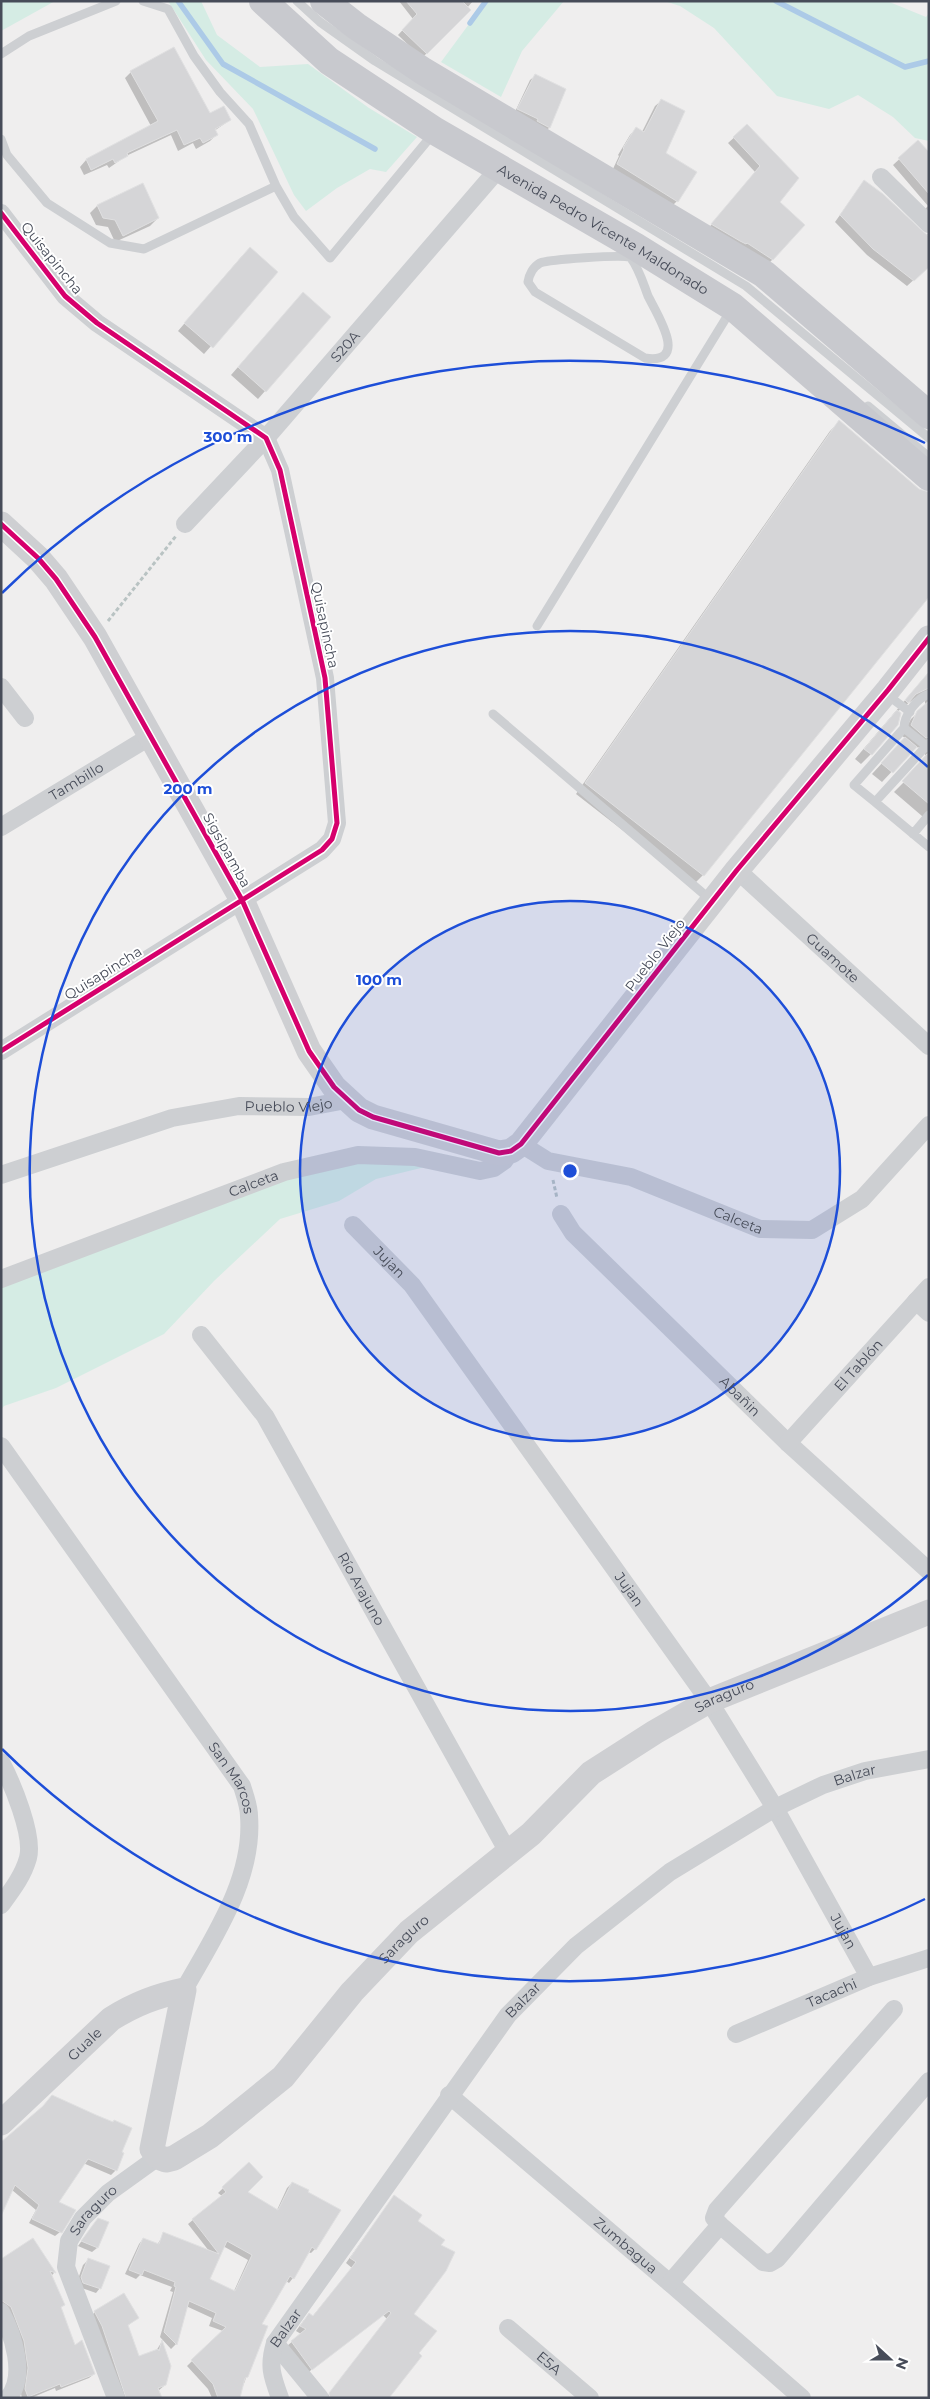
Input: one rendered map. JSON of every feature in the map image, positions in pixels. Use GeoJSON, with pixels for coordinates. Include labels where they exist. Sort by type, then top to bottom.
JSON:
{"type":"FeatureCollection","features":[{"type":"Feature","properties":{"kind":"main road","name":"Avenida Pedro Vicente Maldonado"},"geometry":{"type":"LineString","coordinates":[[263,1],[329,60],[435,131],[508,167],[633,252],[731,300],[929,477]]}},
{"type":"Feature","properties":{"kind":"main road"},"geometry":{"type":"LineString","coordinates":[[324,1],[356,26],[423,71],[764,274],[929,415]]}},
{"type":"Feature","properties":{"kind":"street","name":"S20A"},"geometry":{"type":"LineString","coordinates":[[185,524],[266,438],[508,167]]}},
{"type":"Feature","properties":{"kind":"street"},"geometry":{"type":"LineString","coordinates":[[882,177],[929,224]]}},
{"type":"Feature","properties":{"kind":"street","name":"Quisapincha"},"geometry":{"type":"LineString","coordinates":[[1,213],[65,296],[96,323],[266,438],[280,470],[325,678],[336,823],[332,839],[322,850],[1,1051]]}},
{"type":"Feature","properties":{"kind":"street","name":"Sigsipamba"},"geometry":{"type":"LineString","coordinates":[[1,524],[38,558],[56,579],[95,637],[242,900],[309,1052],[322,1072],[346,1100]]}},
{"type":"Feature","properties":{"kind":"street","name":"Pueblo Viejo"},"geometry":{"type":"LineString","coordinates":[[1,1175],[172,1118],[239,1106],[309,1107],[346,1100],[373,1117],[499,1152],[516,1148],[736,870],[887,692],[929,638]]}},
{"type":"Feature","properties":{"kind":"street"},"geometry":{"type":"LineString","coordinates":[[3,691],[25,718]]}},
{"type":"Feature","properties":{"kind":"street","name":"Tambillo"},"geometry":{"type":"LineString","coordinates":[[1,827],[151,736]]}},
{"type":"Feature","properties":{"kind":"street","name":"Guamote"},"geometry":{"type":"LineString","coordinates":[[736,870],[929,1046]]}},
{"type":"Feature","properties":{"kind":"street","name":"Calceta"},"geometry":{"type":"LineString","coordinates":[[1,1279],[284,1172],[358,1155],[415,1157],[480,1171],[494,1168],[504,1161],[516,1148],[550,1162],[631,1177],[760,1229],[812,1230],[862,1199],[929,1125]]}},
{"type":"Feature","properties":{"kind":"street","name":"Abañin"},"geometry":{"type":"LineString","coordinates":[[561,1214],[573,1233],[788,1443],[929,1571]]}},
{"type":"Feature","properties":{"kind":"street","name":"Jujan"},"geometry":{"type":"LineString","coordinates":[[353,1225],[412,1285],[709,1701],[774,1808],[869,1977]]}},
{"type":"Feature","properties":{"kind":"street","name":"El Tablón"},"geometry":{"type":"LineString","coordinates":[[788,1443],[922,1307],[929,1287]]}},
{"type":"Feature","properties":{"kind":"street","name":"Río Arajuno"},"geometry":{"type":"LineString","coordinates":[[201,1335],[265,1416],[508,1852]]}},
{"type":"Feature","properties":{"kind":"street","name":"San Marcos"},"geometry":{"type":"LineString","coordinates":[[2,1446],[242,1786],[249,1816],[248,1845],[240,1881],[223,1919],[184,1990],[152,2149],[158,2157]]}},
{"type":"Feature","properties":{"kind":"street","name":"Saraguro"},"geometry":{"type":"LineString","coordinates":[[116,2398],[66,2267],[69,2241],[83,2218],[108,2193],[158,2157],[166,2160],[174,2158],[210,2136],[283,2077],[352,1992],[409,1932],[531,1834],[591,1773],[655,1732],[709,1701],[929,1612]]}},
{"type":"Feature","properties":{"kind":"street","name":"Balzar"},"geometry":{"type":"LineString","coordinates":[[280,2398],[272,2377],[270,2360],[275,2343],[449,2095],[508,2015],[576,1946],[670,1872],[774,1808],[823,1785],[865,1771],[929,1759]]}},
{"type":"Feature","properties":{"kind":"street"},"geometry":{"type":"LineString","coordinates":[[1,1762],[25,1822],[29,1856],[18,1882],[1,1905]]}},
{"type":"Feature","properties":{"kind":"street","name":"Tacachi"},"geometry":{"type":"LineString","coordinates":[[736,2034],[869,1977],[929,1958]]}},
{"type":"Feature","properties":{"kind":"street","name":"Guale"},"geometry":{"type":"LineString","coordinates":[[1,2123],[111,2020],[131,2007],[155,1996],[184,1990]]}},
{"type":"Feature","properties":{"kind":"street"},"geometry":{"type":"LineString","coordinates":[[894,2009],[717,2210],[714,2218],[763,2262],[770,2263],[777,2259],[929,2081]]}},
{"type":"Feature","properties":{"kind":"street","name":"Zumbagua"},"geometry":{"type":"LineString","coordinates":[[449,2095],[802,2398]]}},
{"type":"Feature","properties":{"kind":"street"},"geometry":{"type":"LineString","coordinates":[[670,2283],[720,2225]]}},
{"type":"Feature","properties":{"kind":"street"},"geometry":{"type":"LineString","coordinates":[[1,2312],[14,2349],[18,2374],[15,2390],[8,2398]]}},
{"type":"Feature","properties":{"kind":"street","name":"E5A"},"geometry":{"type":"LineString","coordinates":[[508,2328],[590,2398]]}},
{"type":"Feature","properties":{"kind":"street"},"geometry":{"type":"LineString","coordinates":[[275,2343],[320,2398]]}},
{"type":"Feature","properties":{"kind":"lane"},"geometry":{"type":"LineString","coordinates":[[1,54],[29,36],[116,1]]}},
{"type":"Feature","properties":{"kind":"lane"},"geometry":{"type":"LineString","coordinates":[[143,1],[168,9],[194,56],[220,92],[249,124],[276,186],[294,217],[330,258],[435,131]]}},
{"type":"Feature","properties":{"kind":"lane"},"geometry":{"type":"LineString","coordinates":[[276,1],[326,46]]}},
{"type":"Feature","properties":{"kind":"lane"},"geometry":{"type":"LineString","coordinates":[[297,1],[320,22],[375,61],[746,286],[929,438]]}},
{"type":"Feature","properties":{"kind":"lane"},"geometry":{"type":"LineString","coordinates":[[341,57],[377,85],[508,167]]}},
{"type":"Feature","properties":{"kind":"lane"},"geometry":{"type":"LineString","coordinates":[[1,139],[7,155],[47,203],[110,243],[144,249],[276,186]]}},
{"type":"Feature","properties":{"kind":"lane"},"geometry":{"type":"LineString","coordinates":[[601,215],[678,261]]}},
{"type":"Feature","properties":{"kind":"lane"},"geometry":{"type":"LineString","coordinates":[[633,252],[668,339],[667,351],[663,357],[657,360],[645,358],[535,292],[528,282],[533,269],[539,264],[554,260],[633,252]]}},
{"type":"Feature","properties":{"kind":"lane"},"geometry":{"type":"LineString","coordinates":[[536,626],[731,300],[767,323]]}},
{"type":"Feature","properties":{"kind":"lane"},"geometry":{"type":"LineString","coordinates":[[862,402],[929,456]]}},
{"type":"Feature","properties":{"kind":"lane"},"geometry":{"type":"LineString","coordinates":[[887,692],[912,710]]}},
{"type":"Feature","properties":{"kind":"lane"},"geometry":{"type":"LineString","coordinates":[[929,694],[919,700],[905,720],[904,728],[854,785],[929,847]]}},
{"type":"Feature","properties":{"kind":"lane"},"geometry":{"type":"LineString","coordinates":[[493,714],[712,901]]}},
{"type":"Feature","properties":{"kind":"lane"},"geometry":{"type":"LineString","coordinates":[[874,802],[928,746],[904,728]]}},
{"type":"Feature","properties":{"kind":"lane"},"geometry":{"type":"LineString","coordinates":[[913,834],[929,815]]}},
{"type":"Feature","properties":{"kind":"path"},"geometry":{"type":"LineString","coordinates":[[95,637],[185,524]]}},
{"type":"Feature","properties":{"kind":"path"},"geometry":{"type":"LineString","coordinates":[[550,1162],[561,1214]]}},
{"type":"Feature","properties":{"kind":"green space"},"geometry":{"type":"Polygon","coordinates":[[[1,1],[55,1],[1,31],[1,1]]]}},
{"type":"Feature","properties":{"kind":"green space"},"geometry":{"type":"Polygon","coordinates":[[[168,1],[201,1],[217,35],[260,67],[308,64],[369,108],[417,137],[386,172],[370,169],[337,188],[306,211],[294,195],[253,109],[206,60],[168,1]]]}},
{"type":"Feature","properties":{"kind":"green space"},"geometry":{"type":"Polygon","coordinates":[[[486,1],[564,1],[522,51],[501,97],[441,62],[486,1]]]}},
{"type":"Feature","properties":{"kind":"green space"},"geometry":{"type":"Polygon","coordinates":[[[664,1],[887,1],[926,17],[929,13],[929,141],[915,138],[893,117],[858,95],[829,109],[777,96],[714,28],[680,6],[664,1]]]}},
{"type":"Feature","properties":{"kind":"green space"},"geometry":{"type":"Polygon","coordinates":[[[354,1158],[419,1159],[425,1167],[376,1179],[339,1201],[280,1219],[214,1281],[164,1334],[56,1388],[4,1406],[1,1410],[1,1287],[249,1185],[354,1158]]]}},
{"type":"Feature","properties":{"kind":"building"},"geometry":{"type":"Polygon","coordinates":[[[406,1],[462,1],[471,10],[427,54],[402,30],[417,14],[406,1]]]}},
{"type":"Feature","properties":{"kind":"building"},"geometry":{"type":"Polygon","coordinates":[[[174,47],[210,113],[224,106],[231,120],[215,129],[218,135],[203,143],[200,138],[184,145],[177,130],[127,153],[128,156],[115,163],[113,159],[91,170],[86,159],[158,121],[130,71],[174,47]]]}},
{"type":"Feature","properties":{"kind":"building"},"geometry":{"type":"Polygon","coordinates":[[[535,74],[566,89],[550,128],[537,121],[538,119],[517,109],[535,74]]]}},
{"type":"Feature","properties":{"kind":"building"},"geometry":{"type":"Polygon","coordinates":[[[661,99],[685,111],[666,153],[697,172],[678,202],[617,164],[623,148],[636,127],[644,132],[661,99]]]}},
{"type":"Feature","properties":{"kind":"building"},"geometry":{"type":"Polygon","coordinates":[[[747,124],[799,178],[780,202],[805,225],[773,260],[747,243],[711,224],[760,166],[733,137],[747,124]]]}},
{"type":"Feature","properties":{"kind":"building"},"geometry":{"type":"Polygon","coordinates":[[[918,140],[929,152],[929,194],[898,158],[918,140]]]}},
{"type":"Feature","properties":{"kind":"building"},"geometry":{"type":"Polygon","coordinates":[[[864,180],[883,194],[929,237],[929,267],[914,281],[873,249],[840,215],[864,180]]]}},
{"type":"Feature","properties":{"kind":"building"},"geometry":{"type":"Polygon","coordinates":[[[143,183],[159,218],[123,236],[115,220],[103,218],[97,205],[143,183]]]}},
{"type":"Feature","properties":{"kind":"building"},"geometry":{"type":"Polygon","coordinates":[[[250,247],[278,272],[213,348],[184,323],[250,247]]]}},
{"type":"Feature","properties":{"kind":"building"},"geometry":{"type":"Polygon","coordinates":[[[303,292],[331,317],[266,392],[238,367],[303,292]]]}},
{"type":"Feature","properties":{"kind":"building"},"geometry":{"type":"Polygon","coordinates":[[[839,420],[919,489],[929,492],[929,597],[704,876],[585,783],[839,420]]]}},
{"type":"Feature","properties":{"kind":"building"},"geometry":{"type":"Polygon","coordinates":[[[929,672],[929,688],[916,694],[908,703],[905,700],[929,672]]]}},
{"type":"Feature","properties":{"kind":"building"},"geometry":{"type":"Polygon","coordinates":[[[929,701],[929,737],[926,738],[911,725],[917,711],[929,701]]]}},
{"type":"Feature","properties":{"kind":"building"},"geometry":{"type":"Polygon","coordinates":[[[897,710],[901,713],[898,725],[872,755],[864,749],[897,710]]]}},
{"type":"Feature","properties":{"kind":"building"},"geometry":{"type":"Polygon","coordinates":[[[905,737],[917,747],[893,773],[881,763],[905,737]]]}},
{"type":"Feature","properties":{"kind":"building"},"geometry":{"type":"Polygon","coordinates":[[[929,754],[929,804],[902,781],[929,754]]]}},
{"type":"Feature","properties":{"kind":"building"},"geometry":{"type":"Polygon","coordinates":[[[52,2095],[96,2115],[132,2128],[122,2152],[124,2153],[117,2171],[88,2159],[59,2202],[76,2210],[62,2233],[32,2219],[39,2205],[15,2185],[1,2216],[1,2142],[43,2106],[52,2095]]]}},
{"type":"Feature","properties":{"kind":"building"},"geometry":{"type":"Polygon","coordinates":[[[249,2162],[263,2177],[248,2192],[278,2210],[292,2182],[341,2210],[316,2250],[312,2247],[294,2279],[290,2276],[262,2324],[268,2326],[248,2377],[245,2378],[240,2398],[218,2398],[213,2384],[191,2360],[226,2327],[213,2321],[216,2313],[189,2301],[177,2345],[164,2332],[176,2287],[174,2286],[175,2282],[144,2270],[142,2275],[129,2270],[143,2238],[159,2244],[163,2232],[219,2254],[192,2219],[226,2192],[222,2187],[249,2162]],[[227,2241],[210,2279],[235,2291],[252,2255],[227,2241]]]}},
{"type":"Feature","properties":{"kind":"building"},"geometry":{"type":"Polygon","coordinates":[[[394,2195],[422,2215],[418,2221],[445,2240],[441,2245],[455,2252],[446,2271],[414,2314],[437,2331],[419,2353],[422,2356],[389,2398],[330,2398],[329,2393],[391,2313],[389,2311],[312,2370],[291,2341],[306,2329],[300,2326],[309,2313],[313,2316],[356,2262],[350,2258],[394,2195]]]}},
{"type":"Feature","properties":{"kind":"building"},"geometry":{"type":"Polygon","coordinates":[[[98,2218],[109,2222],[98,2248],[81,2241],[98,2218]]]}},
{"type":"Feature","properties":{"kind":"building"},"geometry":{"type":"Polygon","coordinates":[[[33,2238],[56,2273],[50,2271],[65,2305],[61,2307],[75,2345],[82,2340],[95,2374],[61,2387],[60,2384],[28,2397],[25,2389],[28,2368],[24,2341],[11,2307],[1,2300],[1,2259],[33,2238]]]}},
{"type":"Feature","properties":{"kind":"building"},"geometry":{"type":"Polygon","coordinates":[[[88,2258],[110,2266],[101,2289],[83,2283],[81,2277],[88,2258]]]}},
{"type":"Feature","properties":{"kind":"building"},"geometry":{"type":"Polygon","coordinates":[[[124,2293],[139,2318],[128,2325],[139,2356],[158,2349],[159,2351],[162,2340],[171,2366],[166,2385],[158,2388],[162,2398],[126,2398],[102,2326],[94,2311],[124,2293]]]}},
{"type":"Feature","properties":{"kind":"waterway"},"geometry":{"type":"LineString","coordinates":[[178,1],[223,64],[375,149]]}},
{"type":"Feature","properties":{"kind":"waterway"},"geometry":{"type":"LineString","coordinates":[[470,23],[486,1]]}},
{"type":"Feature","properties":{"kind":"waterway"},"geometry":{"type":"LineString","coordinates":[[776,1],[905,67],[929,61]]}},
{"type":"Feature","properties":{"kind":"cycle path"},"geometry":{"type":"LineString","coordinates":[[1,213],[65,296],[97,323],[266,438],[280,470],[325,678],[337,823],[332,839],[322,850],[1,1051]]}},
{"type":"Feature","properties":{"kind":"cycle path"},"geometry":{"type":"LineString","coordinates":[[1,524],[38,558],[56,579],[95,637],[242,900],[309,1051],[334,1087],[359,1110],[373,1117],[499,1153],[511,1151],[521,1144],[737,870],[888,690],[929,638]]}}]}
